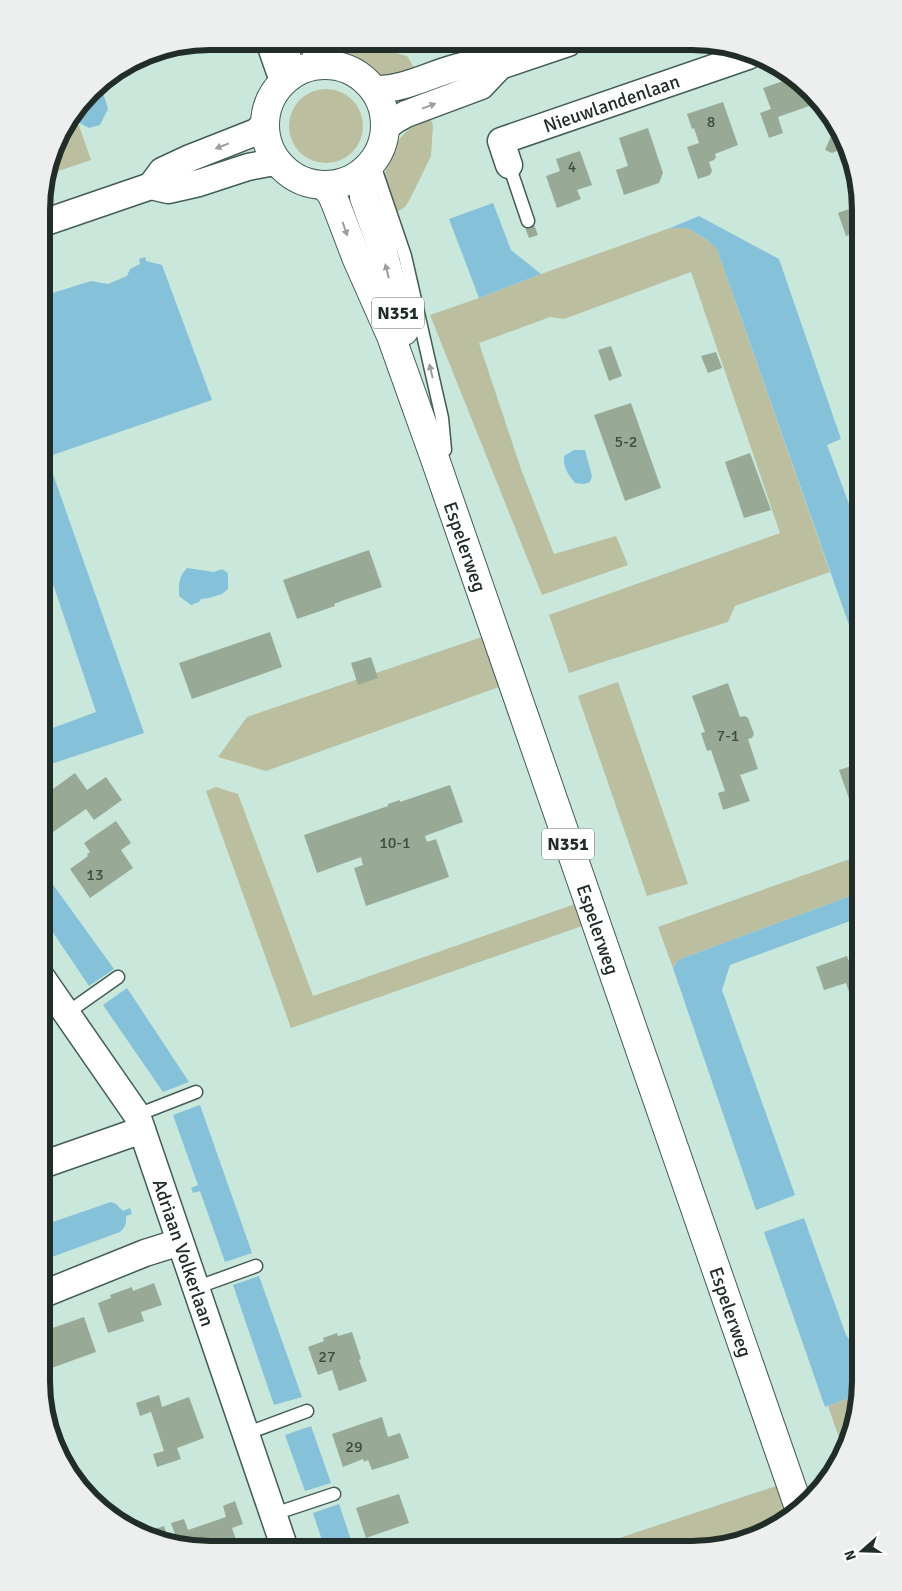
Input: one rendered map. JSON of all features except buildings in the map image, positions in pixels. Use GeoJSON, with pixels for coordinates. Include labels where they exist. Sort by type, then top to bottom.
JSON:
{"type":"FeatureCollection","features":[{"type":"Feature","properties":{"kind":"main road"},"geometry":{"type":"LineString","coordinates":[[283,82],[307,68],[327,65],[353,72],[368,82],[374,89],[383,108],[385,128],[383,142],[368,167],[344,182],[324,186],[298,179],[278,163],[268,145],[265,124],[270,102],[290,68],[284,50]]}},
{"type":"Feature","properties":{"kind":"main road"},"geometry":{"type":"LineString","coordinates":[[317,50],[327,65]]}},
{"type":"Feature","properties":{"kind":"main road","name":"Espelerweg"},"geometry":{"type":"LineString","coordinates":[[368,167],[364,197],[381,245],[398,311],[808,1491]]}},
{"type":"Feature","properties":{"kind":"main road","name":"Espelerweg"},"geometry":{"type":"LineString","coordinates":[[324,186],[332,195],[337,206],[356,257],[390,336],[435,459],[797,1501]]}},
{"type":"Feature","properties":{"kind":"street"},"geometry":{"type":"LineString","coordinates":[[374,89],[385,90],[474,63],[500,66],[549,50]]}},
{"type":"Feature","properties":{"kind":"street","name":"Nieuwlandenlaan"},"geometry":{"type":"LineString","coordinates":[[509,165],[501,141],[741,58]]}},
{"type":"Feature","properties":{"kind":"street"},"geometry":{"type":"LineString","coordinates":[[385,128],[406,114],[481,86],[500,66]]}},
{"type":"Feature","properties":{"kind":"street"},"geometry":{"type":"LineString","coordinates":[[151,186],[162,171],[256,132],[265,124]]}},
{"type":"Feature","properties":{"kind":"street"},"geometry":{"type":"LineString","coordinates":[[50,221],[151,186],[168,190],[199,183],[248,167],[278,163]]}},
{"type":"Feature","properties":{"kind":"street","name":"Adriaan Volkerlaan"},"geometry":{"type":"LineString","coordinates":[[50,989],[139,1123],[283,1541]]}},
{"type":"Feature","properties":{"kind":"street"},"geometry":{"type":"LineString","coordinates":[[50,1162],[139,1123]]}},
{"type":"Feature","properties":{"kind":"street"},"geometry":{"type":"LineString","coordinates":[[50,1291],[145,1253],[180,1242]]}},
{"type":"Feature","properties":{"kind":"lane"},"geometry":{"type":"LineString","coordinates":[[266,50],[283,82]]}},
{"type":"Feature","properties":{"kind":"lane"},"geometry":{"type":"LineString","coordinates":[[509,165],[528,220]]}},
{"type":"Feature","properties":{"kind":"lane"},"geometry":{"type":"LineString","coordinates":[[67,1013],[118,977]]}},
{"type":"Feature","properties":{"kind":"lane"},"geometry":{"type":"LineString","coordinates":[[139,1123],[196,1092]]}},
{"type":"Feature","properties":{"kind":"lane"},"geometry":{"type":"LineString","coordinates":[[195,1288],[256,1266]]}},
{"type":"Feature","properties":{"kind":"lane"},"geometry":{"type":"LineString","coordinates":[[245,1434],[307,1411]]}},
{"type":"Feature","properties":{"kind":"lane"},"geometry":{"type":"LineString","coordinates":[[274,1514],[334,1494]]}},
{"type":"Feature","properties":{"kind":"green space"},"geometry":{"type":"Polygon","coordinates":[[[336,50],[388,50],[407,56],[416,71],[389,76],[383,75],[370,70],[336,50]]]}},
{"type":"Feature","properties":{"kind":"green space"},"geometry":{"type":"Polygon","coordinates":[[[326,89],[340,92],[352,100],[360,112],[363,126],[360,140],[352,152],[340,160],[326,163],[312,160],[300,152],[292,140],[289,126],[292,112],[300,100],[312,92],[326,89]]]}},
{"type":"Feature","properties":{"kind":"green space"},"geometry":{"type":"Polygon","coordinates":[[[430,118],[433,125],[431,156],[410,199],[405,207],[397,212],[386,186],[385,172],[387,165],[403,135],[414,126],[430,118]]]}},
{"type":"Feature","properties":{"kind":"green space"},"geometry":{"type":"Polygon","coordinates":[[[77,121],[91,160],[55,172],[62,149],[77,121]]]}},
{"type":"Feature","properties":{"kind":"green space"},"geometry":{"type":"Polygon","coordinates":[[[670,228],[687,228],[706,239],[717,249],[830,572],[735,606],[728,622],[569,673],[549,615],[780,533],[691,272],[564,319],[550,317],[479,343],[521,469],[554,554],[616,536],[628,565],[542,595],[430,315],[670,228]]]}},
{"type":"Feature","properties":{"kind":"green space"},"geometry":{"type":"Polygon","coordinates":[[[482,637],[499,687],[266,771],[218,757],[247,717],[482,637]]]}},
{"type":"Feature","properties":{"kind":"green space"},"geometry":{"type":"Polygon","coordinates":[[[618,682],[688,884],[647,896],[578,696],[618,682]]]}},
{"type":"Feature","properties":{"kind":"green space"},"geometry":{"type":"Polygon","coordinates":[[[216,787],[238,794],[313,996],[575,904],[582,926],[291,1028],[206,791],[216,787]]]}},
{"type":"Feature","properties":{"kind":"green space"},"geometry":{"type":"Polygon","coordinates":[[[852,858],[852,895],[678,960],[673,968],[658,927],[852,858]]]}},
{"type":"Feature","properties":{"kind":"green space"},"geometry":{"type":"Polygon","coordinates":[[[851,1397],[840,1441],[828,1406],[851,1397]]]}},
{"type":"Feature","properties":{"kind":"green space"},"geometry":{"type":"Polygon","coordinates":[[[776,1486],[785,1511],[763,1524],[728,1537],[713,1540],[610,1541],[776,1486]]]}},
{"type":"Feature","properties":{"kind":"water"},"geometry":{"type":"Polygon","coordinates":[[[103,92],[108,109],[100,125],[89,128],[77,122],[103,92]]]}},
{"type":"Feature","properties":{"kind":"water"},"geometry":{"type":"Polygon","coordinates":[[[493,203],[511,250],[541,274],[479,298],[449,219],[493,203]]]}},
{"type":"Feature","properties":{"kind":"water"},"geometry":{"type":"Polygon","coordinates":[[[699,216],[779,259],[841,439],[827,445],[852,512],[852,633],[717,249],[706,239],[687,228],[670,228],[699,216]]]}},
{"type":"Feature","properties":{"kind":"water"},"geometry":{"type":"Polygon","coordinates":[[[145,257],[146,261],[162,265],[212,400],[50,456],[50,294],[91,281],[108,284],[127,276],[130,269],[140,264],[139,259],[145,257]]]}},
{"type":"Feature","properties":{"kind":"water"},"geometry":{"type":"Polygon","coordinates":[[[574,450],[585,450],[592,476],[590,482],[584,484],[575,483],[566,471],[564,456],[574,450]]]}},
{"type":"Feature","properties":{"kind":"water"},"geometry":{"type":"Polygon","coordinates":[[[50,466],[144,733],[50,764],[50,729],[96,712],[50,575],[50,466]]]}},
{"type":"Feature","properties":{"kind":"water"},"geometry":{"type":"Polygon","coordinates":[[[187,568],[214,572],[222,569],[228,573],[228,589],[222,594],[201,599],[199,602],[191,605],[179,596],[180,581],[187,568]]]}},
{"type":"Feature","properties":{"kind":"water"},"geometry":{"type":"Polygon","coordinates":[[[50,881],[114,969],[89,986],[50,928],[50,881]]]}},
{"type":"Feature","properties":{"kind":"water"},"geometry":{"type":"Polygon","coordinates":[[[852,895],[852,920],[730,965],[722,990],[795,1195],[756,1210],[673,968],[678,960],[852,895]]]}},
{"type":"Feature","properties":{"kind":"water"},"geometry":{"type":"Polygon","coordinates":[[[127,988],[189,1082],[163,1092],[103,1005],[127,988]]]}},
{"type":"Feature","properties":{"kind":"water"},"geometry":{"type":"Polygon","coordinates":[[[200,1105],[252,1253],[225,1262],[200,1191],[193,1193],[191,1188],[198,1185],[173,1115],[200,1105]]]}},
{"type":"Feature","properties":{"kind":"water"},"geometry":{"type":"Polygon","coordinates":[[[111,1202],[123,1211],[130,1208],[132,1214],[126,1216],[125,1225],[120,1232],[50,1258],[50,1223],[111,1202]]]}},
{"type":"Feature","properties":{"kind":"water"},"geometry":{"type":"Polygon","coordinates":[[[804,1218],[846,1335],[852,1344],[851,1397],[825,1407],[764,1232],[804,1218]]]}},
{"type":"Feature","properties":{"kind":"water"},"geometry":{"type":"Polygon","coordinates":[[[259,1276],[302,1397],[274,1405],[233,1285],[259,1276]]]}},
{"type":"Feature","properties":{"kind":"water"},"geometry":{"type":"Polygon","coordinates":[[[311,1426],[331,1483],[305,1491],[285,1435],[311,1426]]]}},
{"type":"Feature","properties":{"kind":"water"},"geometry":{"type":"Polygon","coordinates":[[[339,1504],[351,1541],[322,1541],[313,1513],[339,1504]]]}}]}
